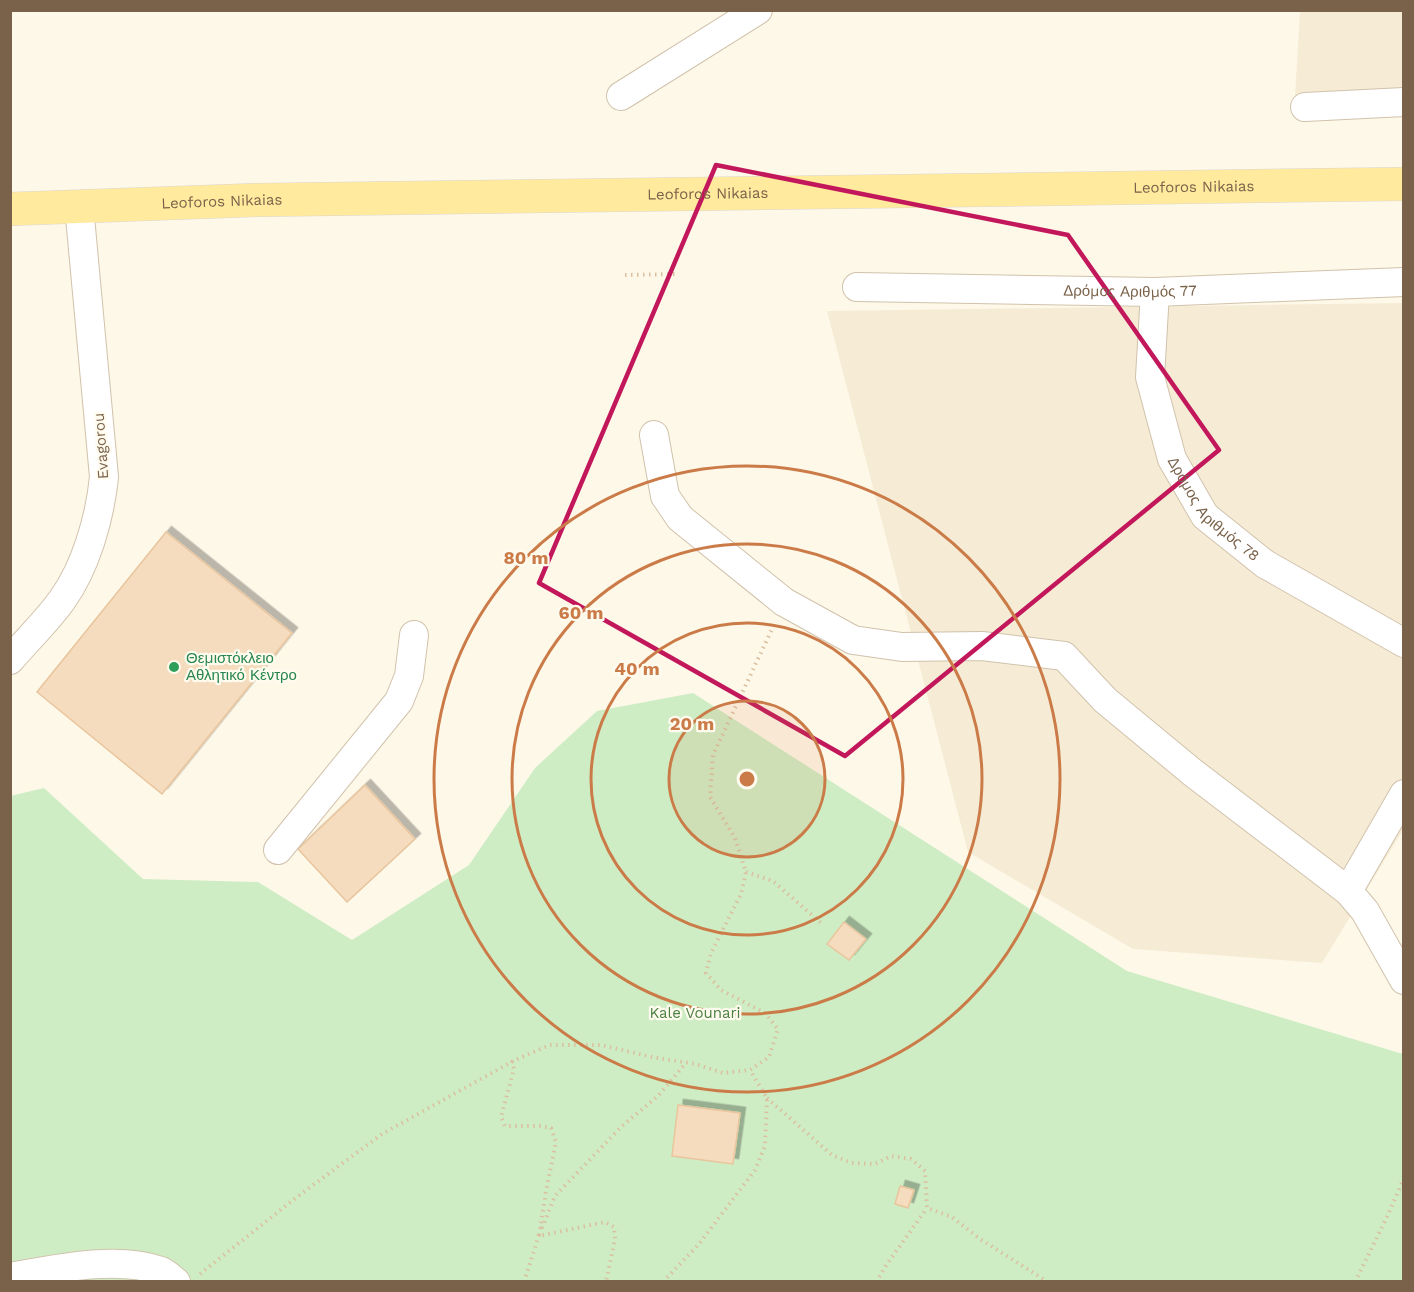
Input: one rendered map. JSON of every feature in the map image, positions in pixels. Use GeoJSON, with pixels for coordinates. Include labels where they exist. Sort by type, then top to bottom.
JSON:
{"type":"FeatureCollection","features":[{"type":"Feature","properties":{"kind":"main road","name":"Leoforos Nikaias"},"geometry":{"type":"LineString","coordinates":[[10,209],[257,200],[1404,184]]}},
{"type":"Feature","properties":{"kind":"street"},"geometry":{"type":"LineString","coordinates":[[621,96],[758,10]]}},
{"type":"Feature","properties":{"kind":"street"},"geometry":{"type":"LineString","coordinates":[[1305,106],[1404,102]]}},
{"type":"Feature","properties":{"kind":"street","name":"Evagorou"},"geometry":{"type":"LineString","coordinates":[[10,660],[63,599],[89,549],[103,493],[104,477],[79,206]]}},
{"type":"Feature","properties":{"kind":"street","name":"Δρόμος Αριθμός 77"},"geometry":{"type":"LineString","coordinates":[[857,287],[1155,292],[1404,282]]}},
{"type":"Feature","properties":{"kind":"street","name":"Δρόμος Αριθμός 78"},"geometry":{"type":"LineString","coordinates":[[1155,292],[1150,377],[1172,459],[1204,516],[1265,564],[1404,643]]}},
{"type":"Feature","properties":{"kind":"street"},"geometry":{"type":"LineString","coordinates":[[654,435],[665,496],[680,518],[784,602],[853,640],[902,647],[982,646],[1064,656],[1106,700],[1157,743],[1348,891],[1365,911],[1404,980]]}},
{"type":"Feature","properties":{"kind":"street"},"geometry":{"type":"LineString","coordinates":[[278,850],[399,701],[409,676],[414,635]]}},
{"type":"Feature","properties":{"kind":"street"},"geometry":{"type":"LineString","coordinates":[[1348,891],[1404,794]]}},
{"type":"Feature","properties":{"kind":"street"},"geometry":{"type":"LineString","coordinates":[[10,1277],[89,1265],[132,1264],[188,1278]]}},
{"type":"Feature","properties":{"kind":"path"},"geometry":{"type":"LineString","coordinates":[[626,275],[677,274]]}},
{"type":"Feature","properties":{"kind":"path"},"geometry":{"type":"LineString","coordinates":[[188,1278],[382,1134],[512,1061],[550,1045],[601,1045],[723,1073],[750,1070],[769,1057],[778,1029],[765,1013],[721,990],[706,973],[711,953],[741,894],[746,872],[735,838],[710,797],[713,755],[784,602]]}},
{"type":"Feature","properties":{"kind":"path"},"geometry":{"type":"LineString","coordinates":[[746,872],[773,880],[820,922]]}},
{"type":"Feature","properties":{"kind":"path"},"geometry":{"type":"LineString","coordinates":[[512,1061],[514,1068],[501,1117],[505,1126],[551,1128],[556,1142],[539,1236]]}},
{"type":"Feature","properties":{"kind":"path"},"geometry":{"type":"LineString","coordinates":[[524,1281],[555,1196],[622,1126],[658,1096],[686,1063]]}},
{"type":"Feature","properties":{"kind":"path"},"geometry":{"type":"LineString","coordinates":[[750,1070],[767,1098],[832,1155],[852,1163],[875,1164],[891,1156],[912,1159],[926,1171],[927,1208],[876,1281]]}},
{"type":"Feature","properties":{"kind":"path"},"geometry":{"type":"LineString","coordinates":[[663,1281],[699,1244],[755,1170],[765,1146],[767,1098]]}},
{"type":"Feature","properties":{"kind":"path"},"geometry":{"type":"LineString","coordinates":[[1355,1281],[1404,1178]]}},
{"type":"Feature","properties":{"kind":"path"},"geometry":{"type":"LineString","coordinates":[[927,1208],[952,1217],[981,1239],[1048,1281]]}},
{"type":"Feature","properties":{"kind":"path"},"geometry":{"type":"LineString","coordinates":[[539,1236],[605,1222],[614,1227],[615,1239],[606,1281]]}},
{"type":"Feature","properties":{"kind":"highlighted area"},"geometry":{"type":"Polygon","coordinates":[[[716,165],[1068,235],[1219,450],[845,756],[539,583],[716,165]]]}},
{"type":"Feature","properties":{"kind":"shaded area"},"geometry":{"type":"Polygon","coordinates":[[[1300,11],[1403,11],[1403,88],[1295,96],[1300,11]]]}},
{"type":"Feature","properties":{"kind":"shaded area"},"geometry":{"type":"Polygon","coordinates":[[[1403,303],[1403,830],[1322,963],[1133,949],[968,852],[827,311],[1403,303]]]}},
{"type":"Feature","properties":{"kind":"green space","name":"Kale Vounari"},"geometry":{"type":"Polygon","coordinates":[[[693,693],[1127,971],[1403,1054],[1403,1281],[11,1281],[10,796],[44,788],[143,879],[258,882],[352,940],[469,865],[535,768],[597,711],[693,693]]]}},
{"type":"Feature","properties":{"kind":"building"},"geometry":{"type":"Polygon","coordinates":[[[166,532],[292,633],[162,794],[37,692],[166,532]]]}},
{"type":"Feature","properties":{"kind":"building"},"geometry":{"type":"Polygon","coordinates":[[[365,785],[415,839],[347,902],[298,849],[365,785]]]}},
{"type":"Feature","properties":{"kind":"building"},"geometry":{"type":"Polygon","coordinates":[[[844,922],[866,939],[849,960],[827,944],[844,922]]]}},
{"type":"Feature","properties":{"kind":"building"},"geometry":{"type":"Polygon","coordinates":[[[678,1105],[740,1113],[733,1164],[672,1156],[678,1105]]]}},
{"type":"Feature","properties":{"kind":"building"},"geometry":{"type":"Polygon","coordinates":[[[900,1186],[914,1190],[908,1208],[895,1204],[900,1186]]]}},
{"type":"Feature","properties":{"kind":"place","name":"Θεμιστόκλειο Αθλητικό Κέντρο"},"geometry":{"type":"Point","coordinates":[174,667]}}]}
